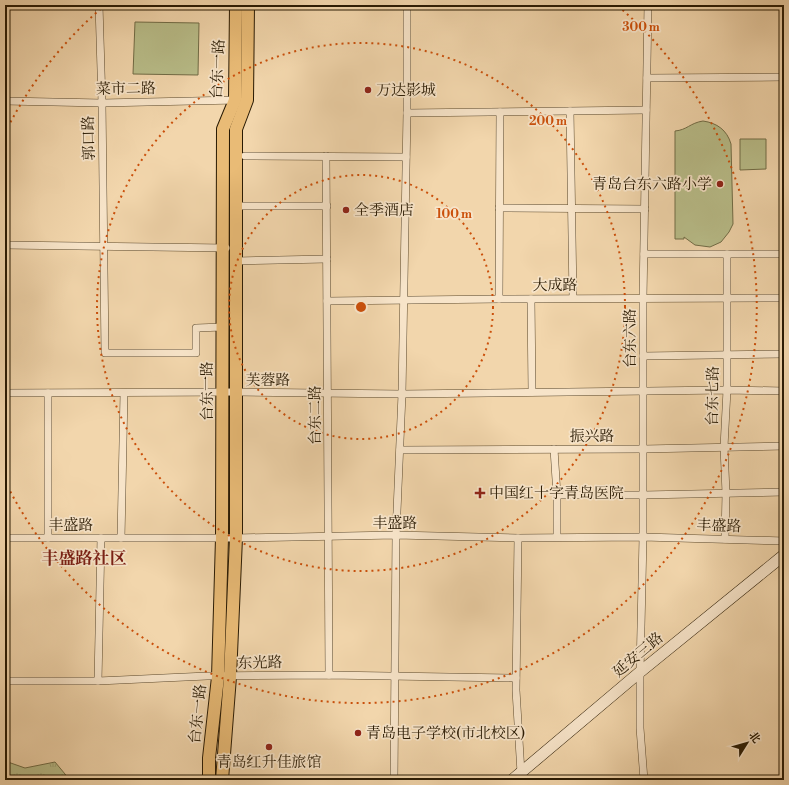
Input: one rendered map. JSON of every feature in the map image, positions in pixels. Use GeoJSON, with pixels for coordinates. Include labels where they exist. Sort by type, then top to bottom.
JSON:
{"type":"FeatureCollection","features":[{"type":"Feature","properties":{"kind":"main road","name":"台东一路"},"geometry":{"type":"LineString","coordinates":[[209,780],[218,677],[222,538],[224,129],[241,100],[236,5]]}},
{"type":"Feature","properties":{"kind":"main road","name":"台东一路"},"geometry":{"type":"LineString","coordinates":[[222,780],[230,677],[236,538],[236,128],[241,100],[248,5]]}},
{"type":"Feature","properties":{"kind":"main road","name":"延安三路"},"geometry":{"type":"LineString","coordinates":[[517,777],[640,672],[784,555]]}},
{"type":"Feature","properties":{"kind":"street","name":"郭口路"},"geometry":{"type":"LineString","coordinates":[[99,5],[102,103],[105,353],[196,353],[196,328],[223,327]]}},
{"type":"Feature","properties":{"kind":"street"},"geometry":{"type":"LineString","coordinates":[[394,780],[396,535],[402,394],[407,112],[407,5]]}},
{"type":"Feature","properties":{"kind":"street","name":"台东六路"},"geometry":{"type":"LineString","coordinates":[[644,780],[640,728],[640,672],[643,537],[643,298],[648,5]]}},
{"type":"Feature","properties":{"kind":"street"},"geometry":{"type":"LineString","coordinates":[[647,78],[784,77]]}},
{"type":"Feature","properties":{"kind":"street","name":"菜市二路"},"geometry":{"type":"LineString","coordinates":[[5,101],[102,103],[241,100]]}},
{"type":"Feature","properties":{"kind":"street"},"geometry":{"type":"LineString","coordinates":[[407,112],[646,110]]}},
{"type":"Feature","properties":{"kind":"street"},"geometry":{"type":"LineString","coordinates":[[570,111],[573,298]]}},
{"type":"Feature","properties":{"kind":"street"},"geometry":{"type":"LineString","coordinates":[[499,299],[500,112]]}},
{"type":"Feature","properties":{"kind":"street"},"geometry":{"type":"LineString","coordinates":[[245,156],[406,157]]}},
{"type":"Feature","properties":{"kind":"street","name":"台东二路"},"geometry":{"type":"LineString","coordinates":[[326,156],[329,675]]}},
{"type":"Feature","properties":{"kind":"street"},"geometry":{"type":"LineString","coordinates":[[236,206],[327,206]]}},
{"type":"Feature","properties":{"kind":"street"},"geometry":{"type":"LineString","coordinates":[[499,208],[645,209]]}},
{"type":"Feature","properties":{"kind":"street"},"geometry":{"type":"LineString","coordinates":[[5,245],[236,248]]}},
{"type":"Feature","properties":{"kind":"street"},"geometry":{"type":"LineString","coordinates":[[644,254],[784,254]]}},
{"type":"Feature","properties":{"kind":"street","name":"台东七路"},"geometry":{"type":"LineString","coordinates":[[726,539],[724,448],[727,355],[727,254]]}},
{"type":"Feature","properties":{"kind":"street"},"geometry":{"type":"LineString","coordinates":[[237,261],[327,259]]}},
{"type":"Feature","properties":{"kind":"street","name":"大成路"},"geometry":{"type":"LineString","coordinates":[[327,301],[573,298],[784,298]]}},
{"type":"Feature","properties":{"kind":"street"},"geometry":{"type":"LineString","coordinates":[[531,299],[532,392]]}},
{"type":"Feature","properties":{"kind":"street"},"geometry":{"type":"LineString","coordinates":[[643,356],[784,354]]}},
{"type":"Feature","properties":{"kind":"street","name":"芙蓉路"},"geometry":{"type":"LineString","coordinates":[[5,393],[236,392],[402,394],[726,390],[784,391]]}},
{"type":"Feature","properties":{"kind":"street"},"geometry":{"type":"LineString","coordinates":[[48,393],[48,538]]}},
{"type":"Feature","properties":{"kind":"street"},"geometry":{"type":"LineString","coordinates":[[121,538],[124,393]]}},
{"type":"Feature","properties":{"kind":"street","name":"振兴路"},"geometry":{"type":"LineString","coordinates":[[400,450],[643,449],[784,446]]}},
{"type":"Feature","properties":{"kind":"street"},"geometry":{"type":"LineString","coordinates":[[554,449],[557,495],[557,537]]}},
{"type":"Feature","properties":{"kind":"street"},"geometry":{"type":"LineString","coordinates":[[557,495],[784,492]]}},
{"type":"Feature","properties":{"kind":"street","name":"丰盛路"},"geometry":{"type":"LineString","coordinates":[[5,538],[236,538],[396,535],[518,538],[643,537],[784,541]]}},
{"type":"Feature","properties":{"kind":"street"},"geometry":{"type":"LineString","coordinates":[[98,681],[101,538]]}},
{"type":"Feature","properties":{"kind":"street"},"geometry":{"type":"LineString","coordinates":[[517,777],[516,678],[518,538]]}},
{"type":"Feature","properties":{"kind":"street","name":"东光路"},"geometry":{"type":"LineString","coordinates":[[5,681],[98,681],[329,675],[516,678]]}},
{"type":"Feature","properties":{"kind":"green space"},"geometry":{"type":"Polygon","coordinates":[[[135,22],[199,23],[198,75],[133,74],[135,22]]]}},
{"type":"Feature","properties":{"kind":"green space"},"geometry":{"type":"Polygon","coordinates":[[[703,121],[713,123],[721,128],[727,135],[731,144],[733,224],[721,242],[710,247],[695,245],[684,237],[684,239],[675,239],[675,131],[703,121]]]}},
{"type":"Feature","properties":{"kind":"green space"},"geometry":{"type":"Polygon","coordinates":[[[740,139],[766,139],[766,169],[740,170],[740,139]]]}},
{"type":"Feature","properties":{"kind":"green space"},"geometry":{"type":"Polygon","coordinates":[[[5,761],[25,768],[55,762],[70,780],[13,780],[5,771],[5,761]]]}},
{"type":"Feature","properties":{"kind":"green space"},"geometry":{"type":"Polygon","coordinates":[[[151,776],[151,780],[110,780],[151,776]]]}},
{"type":"Feature","properties":{"kind":"place","name":"万达影城"},"geometry":{"type":"Point","coordinates":[368,90]}},
{"type":"Feature","properties":{"kind":"place","name":"青岛台东六路小学"},"geometry":{"type":"Point","coordinates":[720,184]}},
{"type":"Feature","properties":{"kind":"place","name":"全季酒店"},"geometry":{"type":"Point","coordinates":[346,210]}},
{"type":"Feature","properties":{"kind":"place","name":"中国红十字青岛医院"},"geometry":{"type":"Point","coordinates":[480,493]}},
{"type":"Feature","properties":{"kind":"place","name":"青岛电子学校(市北校区)"},"geometry":{"type":"Point","coordinates":[358,733]}},
{"type":"Feature","properties":{"kind":"place","name":"青岛红升佳旅馆"},"geometry":{"type":"Point","coordinates":[269,747]}},
{"type":"Feature","properties":{"kind":"district","name":"丰盛路社区"},"geometry":{"type":"Point","coordinates":[84,559]}}]}
